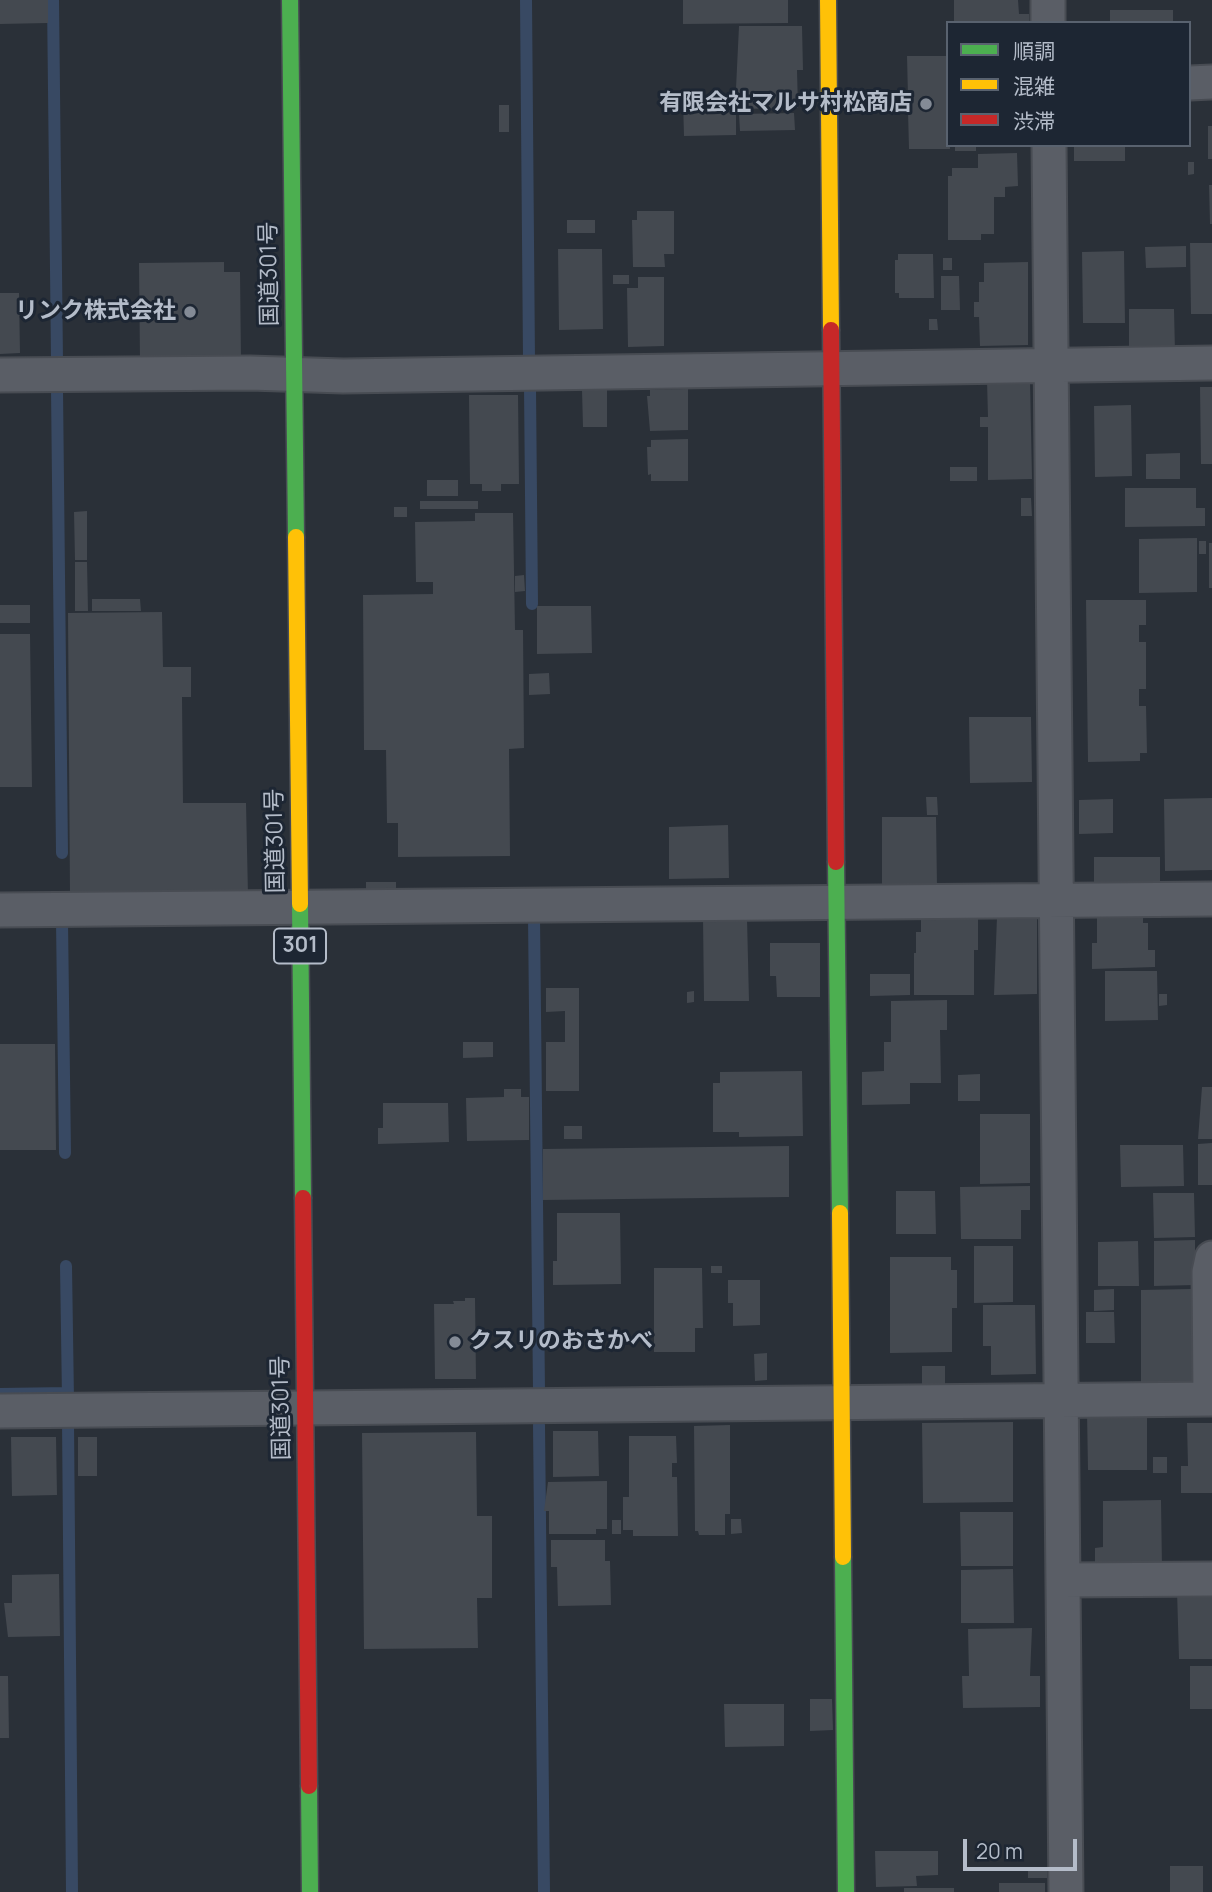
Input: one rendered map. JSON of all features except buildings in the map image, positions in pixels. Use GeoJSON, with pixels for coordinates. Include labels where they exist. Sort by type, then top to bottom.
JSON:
{"type":"FeatureCollection","features":[{"type":"Feature","properties":{"kind":"main road","name":"国道301号"},"geometry":{"type":"LineString","coordinates":[[290,0],[310,1892]]}},
{"type":"Feature","properties":{"kind":"main road"},"geometry":{"type":"LineString","coordinates":[[828,0],[846,1892]]}},
{"type":"Feature","properties":{"kind":"street"},"geometry":{"type":"LineString","coordinates":[[1048,0],[1048,21]]}},
{"type":"Feature","properties":{"kind":"street"},"geometry":{"type":"LineString","coordinates":[[1191,83],[1212,82]]}},
{"type":"Feature","properties":{"kind":"street"},"geometry":{"type":"LineString","coordinates":[[1049,147],[1066,1892]]}},
{"type":"Feature","properties":{"kind":"street"},"geometry":{"type":"LineString","coordinates":[[0,375],[357,376],[1212,363]]}},
{"type":"Feature","properties":{"kind":"street"},"geometry":{"type":"LineString","coordinates":[[0,910],[1212,899]]}},
{"type":"Feature","properties":{"kind":"street"},"geometry":{"type":"LineString","coordinates":[[0,1411],[1211,1399],[1209,1272],[1212,1258]]}},
{"type":"Feature","properties":{"kind":"street"},"geometry":{"type":"LineString","coordinates":[[1063,1580],[1212,1579]]}},
{"type":"Feature","properties":{"kind":"waterway"},"geometry":{"type":"LineString","coordinates":[[53,0],[57,360]]}},
{"type":"Feature","properties":{"kind":"waterway"},"geometry":{"type":"LineString","coordinates":[[526,0],[529,359]]}},
{"type":"Feature","properties":{"kind":"waterway"},"geometry":{"type":"LineString","coordinates":[[530,387],[532,604]]}},
{"type":"Feature","properties":{"kind":"waterway"},"geometry":{"type":"LineString","coordinates":[[57,389],[62,853]]}},
{"type":"Feature","properties":{"kind":"waterway"},"geometry":{"type":"LineString","coordinates":[[534,917],[539,1391]]}},
{"type":"Feature","properties":{"kind":"waterway"},"geometry":{"type":"LineString","coordinates":[[62,921],[65,1153]]}},
{"type":"Feature","properties":{"kind":"waterway"},"geometry":{"type":"LineString","coordinates":[[66,1266],[68,1399]]}},
{"type":"Feature","properties":{"kind":"waterway"},"geometry":{"type":"LineString","coordinates":[[0,1394],[68,1393]]}},
{"type":"Feature","properties":{"kind":"waterway"},"geometry":{"type":"LineString","coordinates":[[68,1421],[72,1892]]}},
{"type":"Feature","properties":{"kind":"waterway"},"geometry":{"type":"LineString","coordinates":[[539,1425],[544,1892]]}},
{"type":"Feature","properties":{"kind":"traffic: fast"},"geometry":{"type":"LineString","coordinates":[[290,0],[296,537]]}},
{"type":"Feature","properties":{"kind":"traffic: fast"},"geometry":{"type":"LineString","coordinates":[[836,862],[840,1213]]}},
{"type":"Feature","properties":{"kind":"traffic: fast"},"geometry":{"type":"LineString","coordinates":[[300,904],[303,1198]]}},
{"type":"Feature","properties":{"kind":"traffic: fast"},"geometry":{"type":"LineString","coordinates":[[843,1557],[846,1892]]}},
{"type":"Feature","properties":{"kind":"traffic: fast"},"geometry":{"type":"LineString","coordinates":[[309,1786],[310,1892]]}},
{"type":"Feature","properties":{"kind":"traffic: slow"},"geometry":{"type":"LineString","coordinates":[[828,0],[831,330]]}},
{"type":"Feature","properties":{"kind":"traffic: slow"},"geometry":{"type":"LineString","coordinates":[[296,537],[300,904]]}},
{"type":"Feature","properties":{"kind":"traffic: slow"},"geometry":{"type":"LineString","coordinates":[[840,1213],[843,1557]]}},
{"type":"Feature","properties":{"kind":"traffic: jam"},"geometry":{"type":"LineString","coordinates":[[831,330],[836,862]]}},
{"type":"Feature","properties":{"kind":"traffic: jam"},"geometry":{"type":"LineString","coordinates":[[303,1198],[309,1786]]}},
{"type":"Feature","properties":{"kind":"place","name":"有限会社マルサ村松商店"},"geometry":{"type":"Point","coordinates":[926,104]}},
{"type":"Feature","properties":{"kind":"place","name":"リンク株式会社"},"geometry":{"type":"Point","coordinates":[190,312]}},
{"type":"Feature","properties":{"kind":"place","name":"クスリのおさかべ"},"geometry":{"type":"Point","coordinates":[455,1342]}}]}
